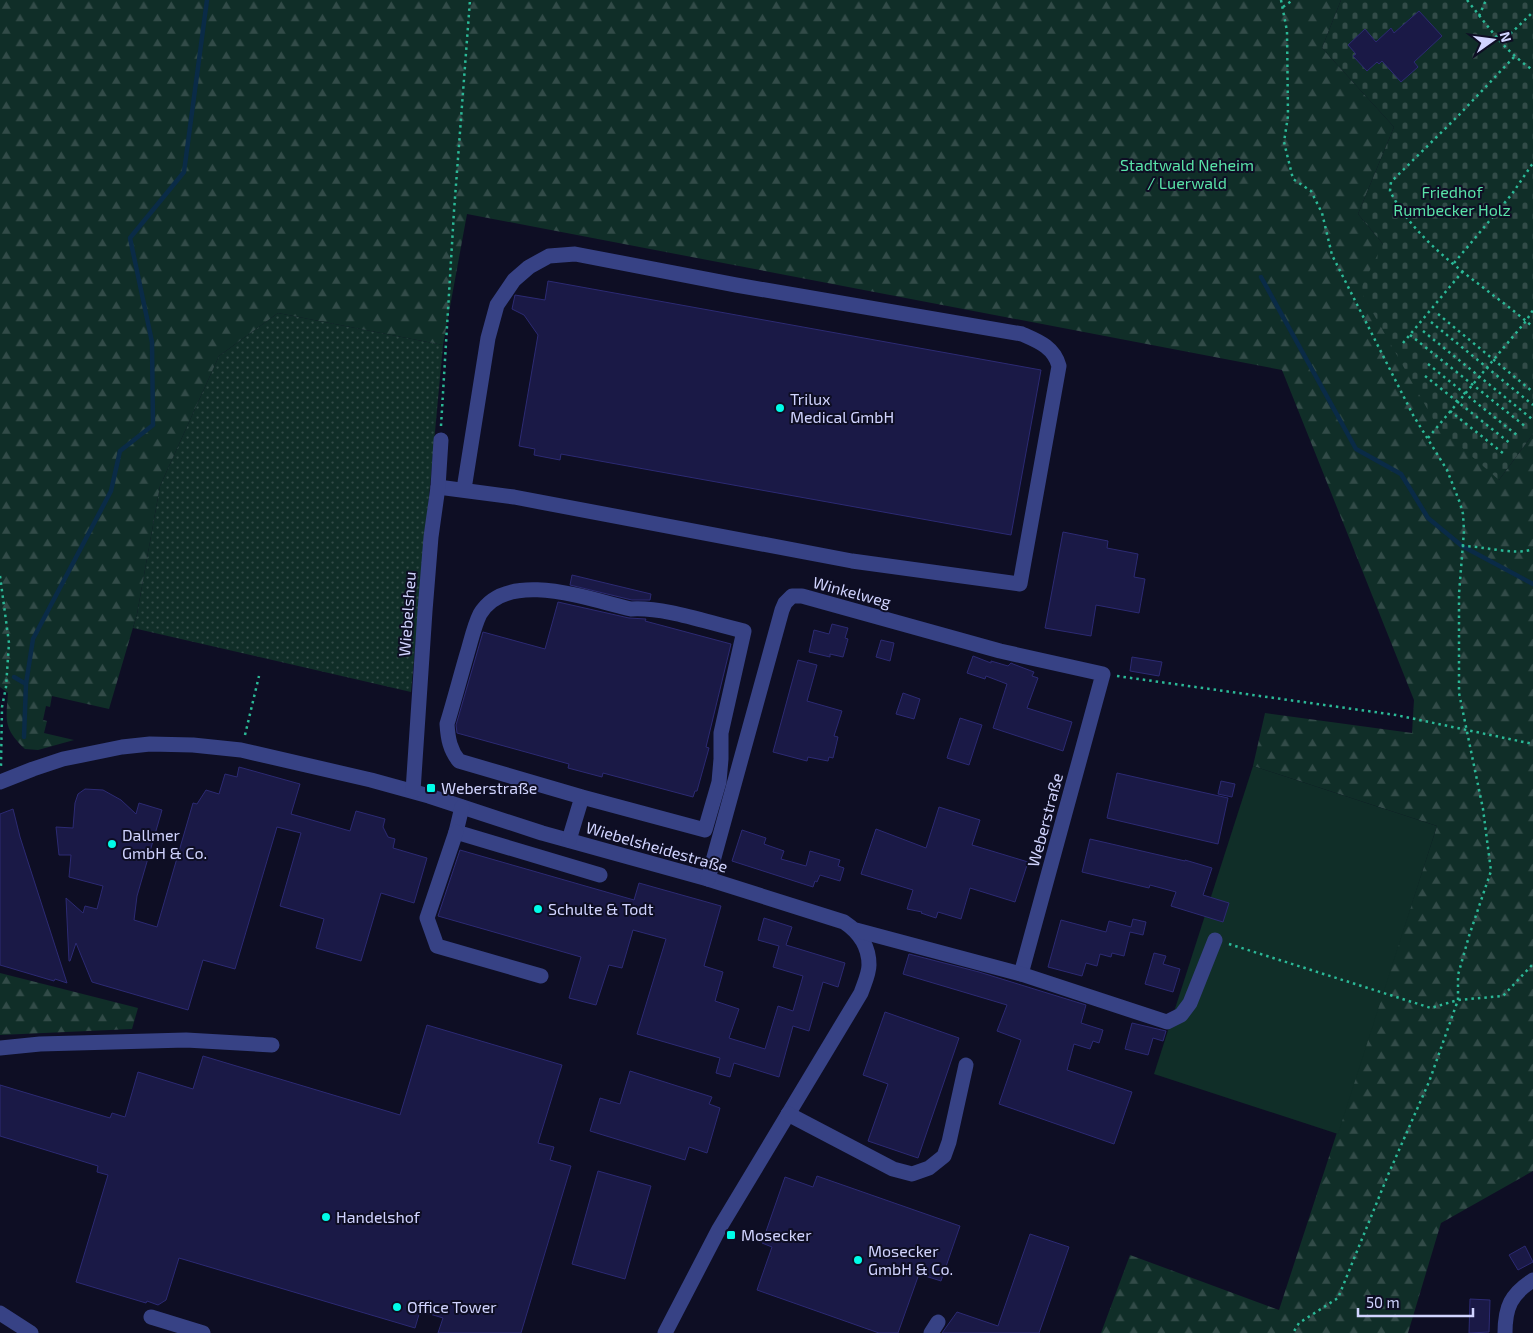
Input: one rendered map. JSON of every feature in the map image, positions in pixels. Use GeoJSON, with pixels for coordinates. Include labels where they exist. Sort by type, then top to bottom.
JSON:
{"type":"FeatureCollection","features":[{"type":"Feature","properties":{"kind":"street"},"geometry":{"type":"LineString","coordinates":[[438,487],[514,497],[852,561],[1020,584],[1059,366],[1056,356],[1046,345],[1022,334],[736,285],[575,254],[549,256],[529,266],[514,280],[498,305],[488,338],[464,489]]}},
{"type":"Feature","properties":{"kind":"street","name":"Wiebelsheu"},"geometry":{"type":"LineString","coordinates":[[413,791],[430,537],[438,487],[441,440]]}},
{"type":"Feature","properties":{"kind":"street"},"geometry":{"type":"LineString","coordinates":[[524,589],[543,589],[631,609],[644,608],[660,611],[744,632],[721,733],[719,782],[705,830],[582,797],[459,762],[451,751],[447,724],[474,630],[481,614],[492,601],[507,593],[524,589]]}},
{"type":"Feature","properties":{"kind":"street","name":"Winkelweg"},"geometry":{"type":"LineString","coordinates":[[708,879],[782,610],[785,603],[792,596],[802,596],[1000,651],[1103,674]]}},
{"type":"Feature","properties":{"kind":"street","name":"Weberstraße"},"geometry":{"type":"LineString","coordinates":[[1021,974],[1103,674]]}},
{"type":"Feature","properties":{"kind":"street","name":"Wiebelsheidestraße"},"geometry":{"type":"LineString","coordinates":[[2,782],[63,759],[122,747],[150,744],[192,744],[241,750],[413,791],[569,840],[708,879],[844,922],[856,930],[1021,974],[1167,1022],[1181,1015],[1190,1003],[1215,940]]}},
{"type":"Feature","properties":{"kind":"street"},"geometry":{"type":"LineString","coordinates":[[569,840],[582,797]]}},
{"type":"Feature","properties":{"kind":"street"},"geometry":{"type":"LineString","coordinates":[[462,807],[456,832],[427,918],[437,946],[541,976]]}},
{"type":"Feature","properties":{"kind":"street"},"geometry":{"type":"LineString","coordinates":[[456,832],[600,875]]}},
{"type":"Feature","properties":{"kind":"street"},"geometry":{"type":"LineString","coordinates":[[665,1333],[719,1229],[861,993],[869,966],[865,944],[856,930]]}},
{"type":"Feature","properties":{"kind":"street"},"geometry":{"type":"LineString","coordinates":[[0,1048],[40,1044],[186,1040],[272,1045]]}},
{"type":"Feature","properties":{"kind":"street"},"geometry":{"type":"LineString","coordinates":[[788,1114],[892,1169],[912,1174],[930,1168],[944,1156],[949,1142],[966,1065]]}},
{"type":"Feature","properties":{"kind":"street"},"geometry":{"type":"LineString","coordinates":[[1506,1333],[1507,1315],[1512,1297],[1533,1280]]}},
{"type":"Feature","properties":{"kind":"street"},"geometry":{"type":"LineString","coordinates":[[0,1313],[30,1333]]}},
{"type":"Feature","properties":{"kind":"street"},"geometry":{"type":"LineString","coordinates":[[151,1317],[203,1333]]}},
{"type":"Feature","properties":{"kind":"path"},"geometry":{"type":"LineString","coordinates":[[441,440],[454,211],[470,0]]}},
{"type":"Feature","properties":{"kind":"path"},"geometry":{"type":"LineString","coordinates":[[1281,0],[1287,31],[1288,116],[1284,142],[1293,179],[1311,191],[1322,213],[1332,255],[1413,415],[1447,470],[1460,503],[1464,522],[1459,594],[1459,694],[1483,809],[1491,871],[1458,975],[1458,1000],[1429,1082],[1388,1174],[1338,1298],[1299,1323],[1293,1333]]}},
{"type":"Feature","properties":{"kind":"path"},"geometry":{"type":"LineString","coordinates":[[1283,7],[1293,0]]}},
{"type":"Feature","properties":{"kind":"path"},"geometry":{"type":"LineString","coordinates":[[1466,0],[1514,58],[1533,69]]}},
{"type":"Feature","properties":{"kind":"path"},"geometry":{"type":"LineString","coordinates":[[1479,16],[1486,0]]}},
{"type":"Feature","properties":{"kind":"path"},"geometry":{"type":"LineString","coordinates":[[1501,44],[1533,12]]}},
{"type":"Feature","properties":{"kind":"path"},"geometry":{"type":"LineString","coordinates":[[1514,58],[1398,175],[1390,186],[1392,196],[1422,236],[1533,327]]}},
{"type":"Feature","properties":{"kind":"path"},"geometry":{"type":"LineString","coordinates":[[1454,263],[1512,194],[1533,164]]}},
{"type":"Feature","properties":{"kind":"path"},"geometry":{"type":"LineString","coordinates":[[1403,343],[1463,271]]}},
{"type":"Feature","properties":{"kind":"path"},"geometry":{"type":"LineString","coordinates":[[1428,438],[1526,321],[1533,310]]}},
{"type":"Feature","properties":{"kind":"path"},"geometry":{"type":"LineString","coordinates":[[1438,314],[1533,392]]}},
{"type":"Feature","properties":{"kind":"path"},"geometry":{"type":"LineString","coordinates":[[1431,322],[1533,405]]}},
{"type":"Feature","properties":{"kind":"path"},"geometry":{"type":"LineString","coordinates":[[1423,331],[1532,419]]}},
{"type":"Feature","properties":{"kind":"path"},"geometry":{"type":"LineString","coordinates":[[1410,335],[1526,427]]}},
{"type":"Feature","properties":{"kind":"path"},"geometry":{"type":"LineString","coordinates":[[1428,364],[1518,436]]}},
{"type":"Feature","properties":{"kind":"path"},"geometry":{"type":"LineString","coordinates":[[1425,376],[1511,444]]}},
{"type":"Feature","properties":{"kind":"path"},"geometry":{"type":"LineString","coordinates":[[1450,412],[1504,454]]}},
{"type":"Feature","properties":{"kind":"path"},"geometry":{"type":"LineString","coordinates":[[1462,546],[1524,552],[1533,549]]}},
{"type":"Feature","properties":{"kind":"path"},"geometry":{"type":"LineString","coordinates":[[0,576],[9,643],[6,687],[2,707],[2,782]]}},
{"type":"Feature","properties":{"kind":"path"},"geometry":{"type":"LineString","coordinates":[[1103,674],[1396,715],[1466,728],[1533,744]]}},
{"type":"Feature","properties":{"kind":"path"},"geometry":{"type":"LineString","coordinates":[[241,750],[259,676]]}},
{"type":"Feature","properties":{"kind":"path"},"geometry":{"type":"LineString","coordinates":[[1215,940],[1431,1008],[1458,1000],[1503,996],[1533,964]]}},
{"type":"Feature","properties":{"kind":"green space","name":"Stadtwald Neheim / Luerwald"},"geometry":{"type":"Polygon","coordinates":[[[0,0],[1341,0],[1322,48],[1394,127],[1358,214],[1383,244],[1499,480],[1533,434],[1533,1171],[1441,1223],[1408,1333],[1101,1333],[1130,1255],[1279,1310],[1437,826],[1253,766],[1265,713],[1412,733],[1414,700],[1282,370],[467,214],[443,345],[278,313],[219,356],[160,486],[137,614],[109,709],[52,696],[50,707],[46,706],[43,720],[47,721],[44,733],[74,740],[38,750],[25,749],[9,729],[7,724],[8,693],[0,687],[0,0]]]}},
{"type":"Feature","properties":{"kind":"green space","name":"Friedhof Rumbecker Holz"},"geometry":{"type":"Polygon","coordinates":[[[1341,0],[1533,0],[1533,434],[1499,480],[1437,426],[1360,290],[1383,244],[1358,214],[1394,127],[1322,48],[1341,0]]]}},
{"type":"Feature","properties":{"kind":"green space"},"geometry":{"type":"Polygon","coordinates":[[[278,313],[443,345],[411,692],[133,628],[160,486],[219,356],[278,313]]]}},
{"type":"Feature","properties":{"kind":"green space"},"geometry":{"type":"Polygon","coordinates":[[[1253,766],[1437,826],[1338,1134],[1154,1074],[1253,766]]]}},
{"type":"Feature","properties":{"kind":"green space"},"geometry":{"type":"Polygon","coordinates":[[[0,973],[138,1008],[132,1029],[0,1035],[0,973]]]}},
{"type":"Feature","properties":{"kind":"building"},"geometry":{"type":"Polygon","coordinates":[[[1419,11],[1442,36],[1414,62],[1418,67],[1401,82],[1382,61],[1379,64],[1377,62],[1367,71],[1353,56],[1356,54],[1348,45],[1365,29],[1376,42],[1391,28],[1394,33],[1419,11]]]}},
{"type":"Feature","properties":{"kind":"building","name":"Trilux Medical GmbH"},"geometry":{"type":"Polygon","coordinates":[[[548,281],[1041,370],[1011,535],[561,454],[560,460],[534,455],[535,449],[519,446],[538,335],[524,315],[512,309],[515,295],[545,300],[548,281]]]}},
{"type":"Feature","properties":{"kind":"building"},"geometry":{"type":"Polygon","coordinates":[[[1063,532],[1108,541],[1107,548],[1138,554],[1134,577],[1145,579],[1139,613],[1096,605],[1091,636],[1045,628],[1063,532]]]}},
{"type":"Feature","properties":{"kind":"building"},"geometry":{"type":"Polygon","coordinates":[[[572,575],[651,594],[650,600],[632,600],[570,585],[572,575]]]}},
{"type":"Feature","properties":{"kind":"building"},"geometry":{"type":"Polygon","coordinates":[[[558,602],[629,618],[646,619],[645,621],[731,644],[706,747],[709,748],[697,791],[695,791],[693,797],[603,773],[602,777],[568,768],[569,764],[457,733],[456,725],[483,632],[545,649],[558,602]]]}},
{"type":"Feature","properties":{"kind":"building"},"geometry":{"type":"Polygon","coordinates":[[[832,624],[848,628],[845,638],[848,639],[843,657],[830,654],[830,657],[809,652],[814,630],[829,634],[832,624]]]}},
{"type":"Feature","properties":{"kind":"building"},"geometry":{"type":"Polygon","coordinates":[[[881,640],[894,643],[890,661],[876,657],[881,640]]]}},
{"type":"Feature","properties":{"kind":"building"},"geometry":{"type":"Polygon","coordinates":[[[973,656],[991,663],[991,661],[1008,666],[1011,663],[1034,672],[1032,676],[1038,678],[1027,708],[1072,722],[1063,751],[993,728],[1007,684],[986,676],[985,679],[967,673],[973,656]]]}},
{"type":"Feature","properties":{"kind":"building"},"geometry":{"type":"Polygon","coordinates":[[[1132,657],[1162,662],[1159,676],[1130,671],[1132,657]]]}},
{"type":"Feature","properties":{"kind":"building"},"geometry":{"type":"Polygon","coordinates":[[[798,660],[817,665],[807,701],[842,711],[834,736],[838,737],[833,758],[829,757],[828,761],[808,757],[807,761],[773,752],[798,660]]]}},
{"type":"Feature","properties":{"kind":"building"},"geometry":{"type":"Polygon","coordinates":[[[903,693],[920,699],[914,719],[896,714],[903,693]]]}},
{"type":"Feature","properties":{"kind":"building"},"geometry":{"type":"Polygon","coordinates":[[[960,718],[982,725],[969,765],[947,758],[960,718]]]}},
{"type":"Feature","properties":{"kind":"building"},"geometry":{"type":"Polygon","coordinates":[[[239,767],[300,784],[291,814],[350,831],[356,811],[385,819],[383,827],[388,837],[395,839],[393,848],[427,858],[414,903],[381,893],[361,961],[316,948],[324,919],[280,906],[301,833],[277,827],[235,969],[203,960],[188,1010],[92,982],[76,943],[69,961],[66,898],[83,913],[85,906],[97,909],[103,886],[69,877],[71,855],[59,855],[56,827],[73,828],[75,803],[78,794],[85,789],[103,790],[121,800],[136,814],[139,803],[162,810],[137,896],[134,920],[157,927],[193,803],[197,804],[206,790],[219,794],[225,774],[237,777],[239,767]]]}},
{"type":"Feature","properties":{"kind":"building"},"geometry":{"type":"Polygon","coordinates":[[[1117,773],[1228,798],[1218,844],[1107,818],[1117,773]]]}},
{"type":"Feature","properties":{"kind":"building"},"geometry":{"type":"Polygon","coordinates":[[[1221,781],[1235,784],[1232,797],[1218,794],[1221,781]]]}},
{"type":"Feature","properties":{"kind":"building"},"geometry":{"type":"Polygon","coordinates":[[[939,807],[980,820],[972,845],[1028,862],[1015,902],[970,888],[961,919],[938,912],[936,918],[922,912],[907,909],[913,890],[861,874],[876,829],[926,848],[939,807]]]}},
{"type":"Feature","properties":{"kind":"building"},"geometry":{"type":"Polygon","coordinates":[[[13,809],[20,837],[67,983],[0,965],[0,814],[13,809]]]}},
{"type":"Feature","properties":{"kind":"building"},"geometry":{"type":"Polygon","coordinates":[[[742,830],[766,838],[764,844],[784,851],[781,859],[806,866],[810,851],[840,860],[838,866],[844,868],[840,881],[820,875],[813,887],[732,861],[742,830]]]}},
{"type":"Feature","properties":{"kind":"building"},"geometry":{"type":"Polygon","coordinates":[[[1090,839],[1185,860],[1212,868],[1203,895],[1229,903],[1223,922],[1171,906],[1176,892],[1150,885],[1149,888],[1082,872],[1090,839]]]}},
{"type":"Feature","properties":{"kind":"building"},"geometry":{"type":"Polygon","coordinates":[[[460,850],[634,900],[639,883],[721,906],[704,966],[723,972],[715,1001],[739,1009],[729,1038],[765,1049],[778,1006],[793,1011],[803,976],[773,967],[779,946],[758,940],[764,918],[792,927],[786,945],[845,963],[838,987],[823,982],[809,1031],[793,1026],[779,1077],[734,1063],[730,1077],[716,1073],[720,1058],[637,1034],[666,939],[633,930],[622,968],[609,965],[596,1005],[569,998],[581,957],[438,916],[460,850]]]}},
{"type":"Feature","properties":{"kind":"building"},"geometry":{"type":"Polygon","coordinates":[[[1133,919],[1146,922],[1143,935],[1130,932],[1124,956],[1112,953],[1111,957],[1100,954],[1097,966],[1086,963],[1082,976],[1048,967],[1061,920],[1106,932],[1109,921],[1131,927],[1133,919]]]}},
{"type":"Feature","properties":{"kind":"building"},"geometry":{"type":"Polygon","coordinates":[[[1154,953],[1166,956],[1163,964],[1180,969],[1173,992],[1145,984],[1154,953]]]}},
{"type":"Feature","properties":{"kind":"building"},"geometry":{"type":"Polygon","coordinates":[[[909,954],[979,972],[1086,1005],[1081,1023],[1103,1030],[1099,1043],[1093,1041],[1090,1049],[1074,1044],[1067,1070],[1132,1092],[1114,1144],[999,1104],[1021,1040],[997,1031],[1007,1005],[903,974],[909,954]]]}},
{"type":"Feature","properties":{"kind":"building"},"geometry":{"type":"Polygon","coordinates":[[[885,1012],[959,1038],[918,1158],[868,1141],[888,1084],[863,1075],[885,1012]]]}},
{"type":"Feature","properties":{"kind":"building"},"geometry":{"type":"Polygon","coordinates":[[[1132,1023],[1166,1031],[1163,1041],[1153,1038],[1148,1055],[1125,1049],[1132,1023]]]}},
{"type":"Feature","properties":{"kind":"building","name":"Handelshof"},"geometry":{"type":"Polygon","coordinates":[[[427,1025],[562,1065],[538,1143],[554,1147],[550,1160],[571,1166],[521,1333],[438,1333],[443,1318],[420,1311],[415,1328],[179,1258],[166,1300],[158,1305],[76,1282],[108,1175],[97,1172],[98,1166],[0,1136],[0,1085],[110,1118],[112,1113],[125,1117],[138,1072],[193,1089],[203,1056],[400,1115],[427,1025]]]}},
{"type":"Feature","properties":{"kind":"building"},"geometry":{"type":"Polygon","coordinates":[[[630,1071],[712,1097],[709,1104],[720,1108],[707,1153],[689,1147],[685,1160],[590,1131],[600,1098],[620,1104],[630,1071]]]}},
{"type":"Feature","properties":{"kind":"building"},"geometry":{"type":"Polygon","coordinates":[[[598,1171],[651,1186],[625,1279],[572,1264],[598,1171]]]}},
{"type":"Feature","properties":{"kind":"building","name":"Mosecker GmbH & Co."},"geometry":{"type":"Polygon","coordinates":[[[817,1176],[960,1226],[941,1281],[919,1274],[898,1333],[879,1333],[757,1290],[772,1247],[762,1243],[785,1177],[813,1187],[817,1176]]]}},
{"type":"Feature","properties":{"kind":"building"},"geometry":{"type":"Polygon","coordinates":[[[1030,1234],[1069,1247],[1039,1333],[942,1333],[957,1312],[998,1326],[1030,1234]]]}},
{"type":"Feature","properties":{"kind":"building"},"geometry":{"type":"Polygon","coordinates":[[[1525,1246],[1533,1262],[1518,1270],[1509,1255],[1525,1246]]]}},
{"type":"Feature","properties":{"kind":"building"},"geometry":{"type":"Polygon","coordinates":[[[1470,1299],[1490,1300],[1489,1332],[1469,1333],[1470,1299]]]}},
{"type":"Feature","properties":{"kind":"waterway"},"geometry":{"type":"LineString","coordinates":[[24,737],[26,684],[33,639],[111,491],[120,451],[153,425],[152,342],[130,238],[184,172],[207,0]]}},
{"type":"Feature","properties":{"kind":"waterway"},"geometry":{"type":"LineString","coordinates":[[1261,277],[1356,449],[1401,474],[1428,518],[1462,546],[1533,584]]}},
{"type":"Feature","properties":{"kind":"waterway"},"geometry":{"type":"LineString","coordinates":[[14,677],[26,684]]}},
{"type":"Feature","properties":{"kind":"place","name":"Trilux Medical GmbH"},"geometry":{"type":"Point","coordinates":[780,408]}},
{"type":"Feature","properties":{"kind":"place","name":"Weberstraße"},"geometry":{"type":"Point","coordinates":[431,788]}},
{"type":"Feature","properties":{"kind":"place","name":"Dallmer GmbH & Co."},"geometry":{"type":"Point","coordinates":[112,844]}},
{"type":"Feature","properties":{"kind":"place","name":"Schulte & Todt"},"geometry":{"type":"Point","coordinates":[538,909]}},
{"type":"Feature","properties":{"kind":"place","name":"Handelshof"},"geometry":{"type":"Point","coordinates":[326,1217]}},
{"type":"Feature","properties":{"kind":"place","name":"Mosecker"},"geometry":{"type":"Point","coordinates":[731,1235]}},
{"type":"Feature","properties":{"kind":"place","name":"Mosecker GmbH & Co."},"geometry":{"type":"Point","coordinates":[858,1260]}},
{"type":"Feature","properties":{"kind":"place","name":"Office Tower"},"geometry":{"type":"Point","coordinates":[397,1307]}}]}
